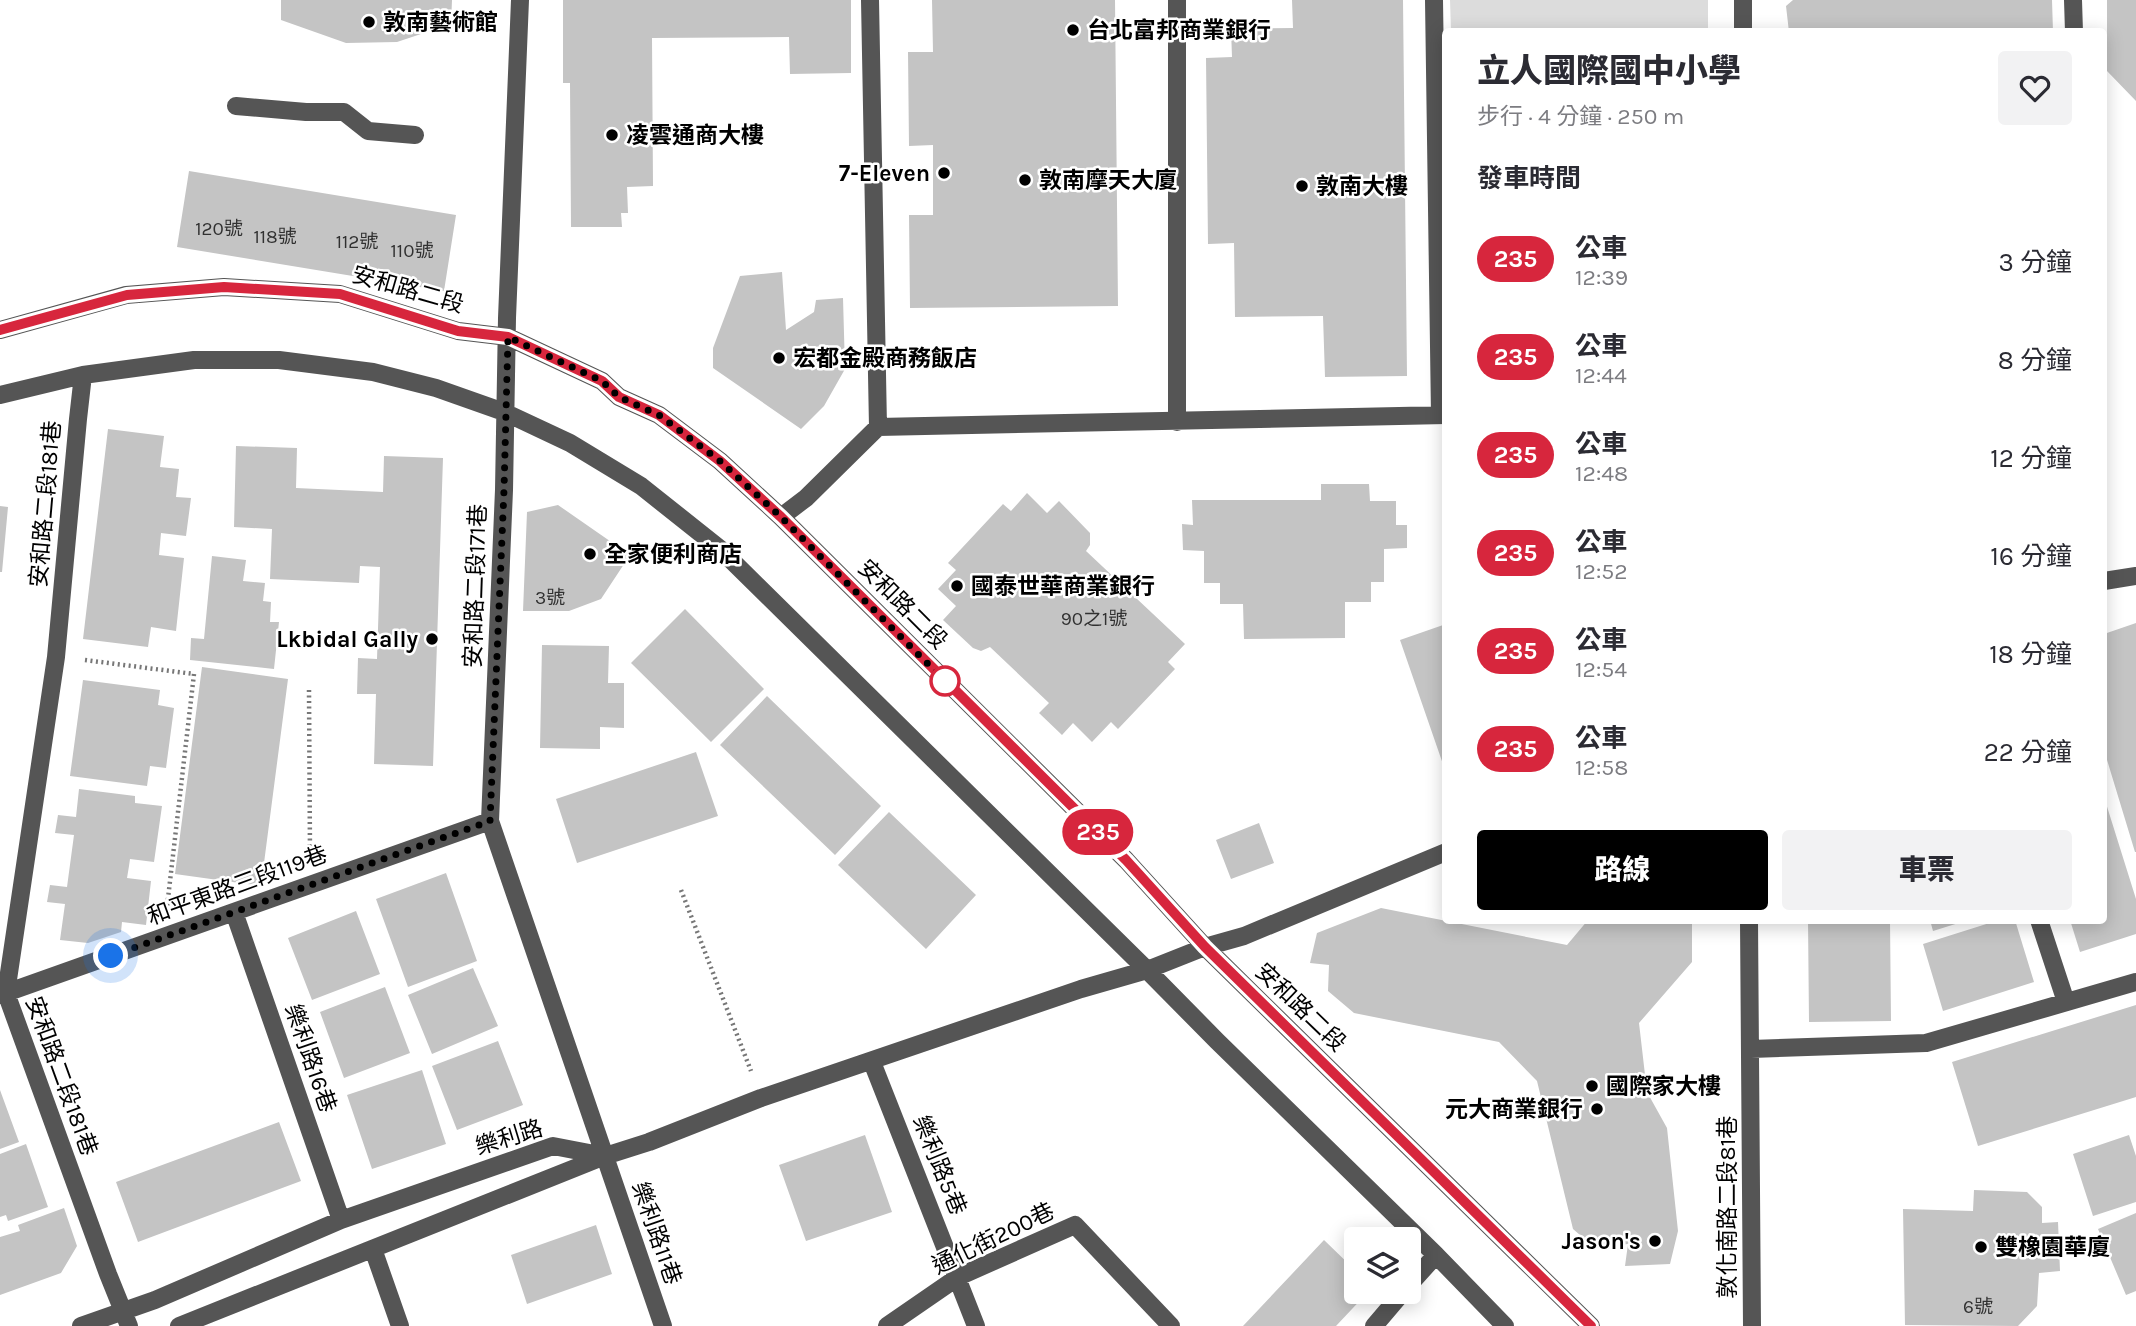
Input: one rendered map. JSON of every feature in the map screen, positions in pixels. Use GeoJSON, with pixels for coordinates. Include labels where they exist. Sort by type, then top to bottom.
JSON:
{"type":"FeatureCollection","features":[{"type":"Feature","properties":{"kind":"street","name":"安和路二段171巷"},"geometry":{"type":"LineString","coordinates":[[520,0],[490,821],[605,1156]]}},
{"type":"Feature","properties":{"kind":"street"},"geometry":{"type":"LineString","coordinates":[[870,0],[878,427]]}},
{"type":"Feature","properties":{"kind":"street"},"geometry":{"type":"LineString","coordinates":[[1177,0],[1177,422]]}},
{"type":"Feature","properties":{"kind":"street"},"geometry":{"type":"LineString","coordinates":[[1434,0],[1442,369]]}},
{"type":"Feature","properties":{"kind":"street"},"geometry":{"type":"LineString","coordinates":[[1743,0],[1743,28]]}},
{"type":"Feature","properties":{"kind":"street"},"geometry":{"type":"LineString","coordinates":[[2073,0],[2074,28]]}},
{"type":"Feature","properties":{"kind":"street"},"geometry":{"type":"LineString","coordinates":[[236,106],[306,112],[344,111],[368,131],[415,135]]}},
{"type":"Feature","properties":{"kind":"street","name":"安和路二段"},"geometry":{"type":"LineString","coordinates":[[0,330],[127,295],[224,287],[340,294],[458,331],[508,337],[602,381],[619,397],[659,415],[720,461],[781,517],[1126,860],[1205,947],[1591,1326]]}},
{"type":"Feature","properties":{"kind":"street"},"geometry":{"type":"LineString","coordinates":[[0,395],[83,375],[194,360],[279,360],[373,372],[436,388],[504,412],[570,443],[640,486],[719,548],[1505,1326]]}},
{"type":"Feature","properties":{"kind":"street","name":"安和路二段181巷"},"geometry":{"type":"LineString","coordinates":[[83,375],[56,657],[3,994],[127,1319]]}},
{"type":"Feature","properties":{"kind":"street"},"geometry":{"type":"LineString","coordinates":[[781,517],[806,498],[878,427],[1442,415]]}},
{"type":"Feature","properties":{"kind":"street"},"geometry":{"type":"LineString","coordinates":[[2107,581],[2136,576]]}},
{"type":"Feature","properties":{"kind":"street","name":"和平東路三段119巷"},"geometry":{"type":"LineString","coordinates":[[3,994],[490,821]]}},
{"type":"Feature","properties":{"kind":"street"},"geometry":{"type":"LineString","coordinates":[[179,1326],[605,1156],[649,1142],[761,1098],[1244,936],[1442,854]]}},
{"type":"Feature","properties":{"kind":"street","name":"樂利路16巷"},"geometry":{"type":"LineString","coordinates":[[234,912],[341,1220]]}},
{"type":"Feature","properties":{"kind":"street","name":"敦化南路二段81巷"},"geometry":{"type":"LineString","coordinates":[[1749,924],[1752,1326]]}},
{"type":"Feature","properties":{"kind":"street"},"geometry":{"type":"LineString","coordinates":[[2040,924],[2066,1002]]}},
{"type":"Feature","properties":{"kind":"street"},"geometry":{"type":"LineString","coordinates":[[1751,1049],[1926,1043],[2136,982]]}},
{"type":"Feature","properties":{"kind":"street","name":"樂利路5巷"},"geometry":{"type":"LineString","coordinates":[[872,1062],[976,1326]]}},
{"type":"Feature","properties":{"kind":"street","name":"樂利路"},"geometry":{"type":"LineString","coordinates":[[81,1326],[127,1319],[341,1220],[553,1146],[605,1156]]}},
{"type":"Feature","properties":{"kind":"street","name":"樂利路11巷"},"geometry":{"type":"LineString","coordinates":[[605,1156],[663,1326]]}},
{"type":"Feature","properties":{"kind":"street","name":"通化街200巷"},"geometry":{"type":"LineString","coordinates":[[887,1326],[958,1277],[1075,1225],[1171,1326]]}},
{"type":"Feature","properties":{"kind":"street"},"geometry":{"type":"LineString","coordinates":[[373,1249],[400,1326]]}},
{"type":"Feature","properties":{"kind":"street"},"geometry":{"type":"LineString","coordinates":[[1421,1272],[1436,1255]]}},
{"type":"Feature","properties":{"kind":"street"},"geometry":{"type":"LineString","coordinates":[[1374,1326],[1393,1304]]}},
{"type":"Feature","properties":{"kind":"path"},"geometry":{"type":"LineString","coordinates":[[56,657],[194,674],[164,937]]}},
{"type":"Feature","properties":{"kind":"path"},"geometry":{"type":"LineString","coordinates":[[310,690],[310,884]]}},
{"type":"Feature","properties":{"kind":"path"},"geometry":{"type":"LineString","coordinates":[[681,890],[761,1098]]}},
{"type":"Feature","properties":{"kind":"shaded area"},"geometry":{"type":"Polygon","coordinates":[[[1450,0],[1708,0],[1708,28],[1451,28],[1450,0]]]}},
{"type":"Feature","properties":{"kind":"building","name":"敦南藝術館"},"geometry":{"type":"Polygon","coordinates":[[[281,0],[452,0],[451,24],[397,42],[346,43],[281,20],[281,0]]]}},
{"type":"Feature","properties":{"kind":"building","name":"凌雲通商大樓"},"geometry":{"type":"Polygon","coordinates":[[[563,0],[851,0],[851,73],[790,74],[789,37],[652,38],[653,186],[627,187],[628,213],[621,213],[622,227],[571,227],[570,83],[563,83],[563,0]]]}},
{"type":"Feature","properties":{"kind":"building","name":"敦南摩天大廈"},"geometry":{"type":"Polygon","coordinates":[[[932,0],[1115,0],[1118,306],[910,308],[909,215],[933,215],[933,145],[909,146],[908,52],[933,52],[932,0]]]}},
{"type":"Feature","properties":{"kind":"building","name":"敦南大樓"},"geometry":{"type":"Polygon","coordinates":[[[1292,0],[1403,0],[1407,376],[1325,377],[1323,316],[1235,317],[1234,243],[1208,244],[1206,58],[1232,57],[1231,29],[1293,28],[1292,0]]]}},
{"type":"Feature","properties":{"kind":"building"},"geometry":{"type":"Polygon","coordinates":[[[1793,0],[2052,0],[2053,28],[1789,28],[1786,6],[1793,0]]]}},
{"type":"Feature","properties":{"kind":"building"},"geometry":{"type":"Polygon","coordinates":[[[2107,0],[2136,0],[2136,101],[2107,71],[2107,0]]]}},
{"type":"Feature","properties":{"kind":"building"},"geometry":{"type":"Polygon","coordinates":[[[189,171],[456,215],[444,291],[177,247],[189,171]]]}},
{"type":"Feature","properties":{"kind":"building","name":"宏都金殿商務飯店"},"geometry":{"type":"Polygon","coordinates":[[[782,272],[786,330],[814,312],[816,300],[843,298],[845,369],[824,406],[801,429],[713,368],[713,348],[740,276],[782,272]]]}},
{"type":"Feature","properties":{"kind":"building"},"geometry":{"type":"Polygon","coordinates":[[[108,429],[164,436],[160,467],[179,469],[176,497],[191,498],[186,536],[161,533],[159,555],[184,558],[176,631],[151,627],[148,647],[83,639],[108,429]]]}},
{"type":"Feature","properties":{"kind":"building"},"geometry":{"type":"Polygon","coordinates":[[[236,446],[297,448],[296,488],[383,492],[384,456],[443,458],[433,766],[374,764],[376,694],[357,694],[358,658],[377,659],[380,567],[360,566],[359,583],[270,579],[272,529],[234,527],[236,446]]]}},
{"type":"Feature","properties":{"kind":"building"},"geometry":{"type":"Polygon","coordinates":[[[1321,484],[1369,484],[1370,501],[1396,501],[1396,525],[1407,525],[1407,548],[1384,549],[1384,582],[1371,582],[1371,602],[1345,602],[1345,638],[1244,639],[1243,604],[1220,604],[1220,583],[1204,583],[1204,551],[1183,550],[1182,524],[1193,525],[1192,500],[1321,500],[1321,484]]]}},
{"type":"Feature","properties":{"kind":"building"},"geometry":{"type":"Polygon","coordinates":[[[1027,493],[1047,513],[1059,501],[1090,533],[1090,545],[1086,551],[1185,644],[1168,662],[1175,669],[1118,729],[1111,722],[1092,742],[1073,723],[1062,735],[1039,713],[1049,703],[990,647],[981,651],[973,648],[943,620],[956,606],[938,589],[956,570],[948,563],[1003,504],[1011,511],[1027,493]]]}},
{"type":"Feature","properties":{"kind":"building"},"geometry":{"type":"Polygon","coordinates":[[[558,505],[630,555],[601,599],[569,611],[523,611],[527,512],[558,505]]]}},
{"type":"Feature","properties":{"kind":"building"},"geometry":{"type":"Polygon","coordinates":[[[0,506],[8,507],[2,572],[0,572],[0,506]]]}},
{"type":"Feature","properties":{"kind":"building"},"geometry":{"type":"Polygon","coordinates":[[[212,556],[246,560],[243,581],[265,583],[263,601],[271,602],[270,622],[279,622],[274,669],[190,660],[191,638],[204,639],[212,556]]]}},
{"type":"Feature","properties":{"kind":"building"},"geometry":{"type":"Polygon","coordinates":[[[685,609],[764,689],[711,742],[631,663],[685,609]]]}},
{"type":"Feature","properties":{"kind":"building"},"geometry":{"type":"Polygon","coordinates":[[[2136,623],[2136,852],[2107,760],[2107,633],[2136,623]]]}},
{"type":"Feature","properties":{"kind":"building"},"geometry":{"type":"Polygon","coordinates":[[[1442,625],[1442,761],[1400,640],[1442,625]]]}},
{"type":"Feature","properties":{"kind":"building"},"geometry":{"type":"Polygon","coordinates":[[[542,645],[609,646],[608,683],[624,683],[624,728],[600,727],[600,749],[540,748],[542,645]]]}},
{"type":"Feature","properties":{"kind":"building"},"geometry":{"type":"Polygon","coordinates":[[[202,667],[288,679],[261,886],[175,874],[202,667]]]}},
{"type":"Feature","properties":{"kind":"building"},"geometry":{"type":"Polygon","coordinates":[[[83,680],[160,690],[158,705],[174,708],[166,768],[150,766],[147,786],[70,776],[83,680]]]}},
{"type":"Feature","properties":{"kind":"building"},"geometry":{"type":"Polygon","coordinates":[[[767,696],[881,806],[835,855],[720,745],[767,696]]]}},
{"type":"Feature","properties":{"kind":"building"},"geometry":{"type":"Polygon","coordinates":[[[696,752],[718,816],[577,863],[556,799],[696,752]]]}},
{"type":"Feature","properties":{"kind":"building"},"geometry":{"type":"Polygon","coordinates":[[[79,789],[135,796],[135,803],[162,806],[154,862],[130,859],[127,878],[151,881],[146,925],[122,922],[121,932],[88,943],[60,940],[65,904],[47,902],[50,885],[67,887],[74,835],[55,833],[58,815],[76,817],[79,789]]]}},
{"type":"Feature","properties":{"kind":"building"},"geometry":{"type":"Polygon","coordinates":[[[2107,807],[2136,899],[2136,934],[2080,952],[2071,924],[2107,924],[2107,807]]]}},
{"type":"Feature","properties":{"kind":"building"},"geometry":{"type":"Polygon","coordinates":[[[889,812],[976,895],[926,949],[838,865],[889,812]]]}},
{"type":"Feature","properties":{"kind":"building"},"geometry":{"type":"Polygon","coordinates":[[[1259,823],[1274,863],[1231,879],[1216,840],[1259,823]]]}},
{"type":"Feature","properties":{"kind":"building"},"geometry":{"type":"Polygon","coordinates":[[[446,873],[477,961],[408,987],[376,899],[446,873]]]}},
{"type":"Feature","properties":{"kind":"building","name":"國際家大樓"},"geometry":{"type":"Polygon","coordinates":[[[1381,908],[1442,920],[1442,924],[1461,924],[1567,945],[1585,924],[1692,924],[1692,962],[1639,1023],[1647,1092],[1667,1128],[1678,1231],[1670,1264],[1625,1266],[1628,1244],[1595,1248],[1573,1229],[1537,1081],[1499,1042],[1354,1013],[1328,991],[1329,965],[1310,963],[1317,933],[1381,908]]]}},
{"type":"Feature","properties":{"kind":"building"},"geometry":{"type":"Polygon","coordinates":[[[356,911],[380,974],[312,1000],[288,938],[356,911]]]}},
{"type":"Feature","properties":{"kind":"building"},"geometry":{"type":"Polygon","coordinates":[[[1808,924],[1890,924],[1891,1021],[1809,1022],[1808,924]]]}},
{"type":"Feature","properties":{"kind":"building"},"geometry":{"type":"Polygon","coordinates":[[[1931,924],[1955,924],[1933,931],[1931,924]]]}},
{"type":"Feature","properties":{"kind":"building"},"geometry":{"type":"Polygon","coordinates":[[[1986,924],[2016,924],[2034,982],[1943,1011],[1923,944],[1986,924]]]}},
{"type":"Feature","properties":{"kind":"building"},"geometry":{"type":"Polygon","coordinates":[[[473,968],[498,1026],[432,1054],[408,995],[473,968]]]}},
{"type":"Feature","properties":{"kind":"building"},"geometry":{"type":"Polygon","coordinates":[[[385,987],[410,1053],[344,1078],[320,1012],[385,987]]]}},
{"type":"Feature","properties":{"kind":"building"},"geometry":{"type":"Polygon","coordinates":[[[2136,1005],[2136,1097],[1978,1146],[1952,1062],[2136,1005]]]}},
{"type":"Feature","properties":{"kind":"building"},"geometry":{"type":"Polygon","coordinates":[[[498,1041],[523,1105],[457,1130],[432,1066],[498,1041]]]}},
{"type":"Feature","properties":{"kind":"building"},"geometry":{"type":"Polygon","coordinates":[[[422,1070],[446,1144],[372,1169],[347,1095],[422,1070]]]}},
{"type":"Feature","properties":{"kind":"building"},"geometry":{"type":"Polygon","coordinates":[[[0,1090],[19,1142],[0,1149],[0,1090]]]}},
{"type":"Feature","properties":{"kind":"building"},"geometry":{"type":"Polygon","coordinates":[[[279,1122],[301,1181],[138,1242],[116,1182],[279,1122]]]}},
{"type":"Feature","properties":{"kind":"building"},"geometry":{"type":"Polygon","coordinates":[[[865,1135],[892,1212],[806,1241],[779,1165],[865,1135]]]}},
{"type":"Feature","properties":{"kind":"building"},"geometry":{"type":"Polygon","coordinates":[[[2129,1135],[2136,1156],[2136,1202],[2093,1216],[2073,1154],[2129,1135]]]}},
{"type":"Feature","properties":{"kind":"building"},"geometry":{"type":"Polygon","coordinates":[[[26,1144],[48,1207],[8,1221],[6,1215],[0,1217],[0,1154],[26,1144]]]}},
{"type":"Feature","properties":{"kind":"building","name":"雙橡園華廈"},"geometry":{"type":"Polygon","coordinates":[[[1974,1190],[2027,1192],[2042,1207],[2042,1223],[2058,1222],[2060,1271],[2039,1273],[2037,1306],[2018,1326],[1905,1325],[1903,1209],[1973,1211],[1974,1190]]]}},
{"type":"Feature","properties":{"kind":"building"},"geometry":{"type":"Polygon","coordinates":[[[64,1208],[77,1246],[61,1273],[0,1295],[0,1237],[20,1231],[18,1225],[64,1208]]]}},
{"type":"Feature","properties":{"kind":"building"},"geometry":{"type":"Polygon","coordinates":[[[2136,1213],[2136,1291],[2126,1295],[2098,1229],[2136,1213]]]}},
{"type":"Feature","properties":{"kind":"building"},"geometry":{"type":"Polygon","coordinates":[[[596,1225],[612,1274],[527,1304],[511,1255],[596,1225]]]}},
{"type":"Feature","properties":{"kind":"building"},"geometry":{"type":"Polygon","coordinates":[[[1324,1240],[1344,1259],[1344,1304],[1357,1304],[1336,1326],[1243,1326],[1324,1240]]]}},
{"type":"Feature","properties":{"kind":"bus line","name":"235"},"geometry":{"type":"LineString","coordinates":[[0,330],[127,295],[224,287],[340,294],[458,331],[508,337],[602,381],[619,397],[659,415],[720,461],[781,517],[1126,860],[1205,947],[1256,998],[1591,1326]]}},
{"type":"Feature","properties":{"kind":"place","name":"敦南藝術館"},"geometry":{"type":"Point","coordinates":[369,22]}},
{"type":"Feature","properties":{"kind":"place","name":"台北富邦商業銀行"},"geometry":{"type":"Point","coordinates":[1073,30]}},
{"type":"Feature","properties":{"kind":"place","name":"凌雲通商大樓"},"geometry":{"type":"Point","coordinates":[612,135]}},
{"type":"Feature","properties":{"kind":"place","name":"7-Eleven"},"geometry":{"type":"Point","coordinates":[944,173]}},
{"type":"Feature","properties":{"kind":"place","name":"敦南摩天大廈"},"geometry":{"type":"Point","coordinates":[1025,180]}},
{"type":"Feature","properties":{"kind":"place","name":"敦南大樓"},"geometry":{"type":"Point","coordinates":[1302,186]}},
{"type":"Feature","properties":{"kind":"place","name":"宏都金殿商務飯店"},"geometry":{"type":"Point","coordinates":[779,358]}},
{"type":"Feature","properties":{"kind":"place","name":"全家便利商店"},"geometry":{"type":"Point","coordinates":[590,554]}},
{"type":"Feature","properties":{"kind":"place","name":"國泰世華商業銀行"},"geometry":{"type":"Point","coordinates":[957,586]}},
{"type":"Feature","properties":{"kind":"place","name":"Lkbidal Gally"},"geometry":{"type":"Point","coordinates":[432,639]}},
{"type":"Feature","properties":{"kind":"place","name":"國際家大樓"},"geometry":{"type":"Point","coordinates":[1592,1086]}},
{"type":"Feature","properties":{"kind":"place","name":"元大商業銀行"},"geometry":{"type":"Point","coordinates":[1597,1109]}},
{"type":"Feature","properties":{"kind":"place","name":"Jason's"},"geometry":{"type":"Point","coordinates":[1655,1241]}},
{"type":"Feature","properties":{"kind":"place","name":"雙橡園華廈"},"geometry":{"type":"Point","coordinates":[1981,1247]}},
{"type":"Feature","properties":{"kind":"route"},"geometry":{"type":"LineString","coordinates":[[111,956],[490,821],[508,337],[602,381],[619,397],[659,415],[720,461],[781,517],[945,681]]}}]}
